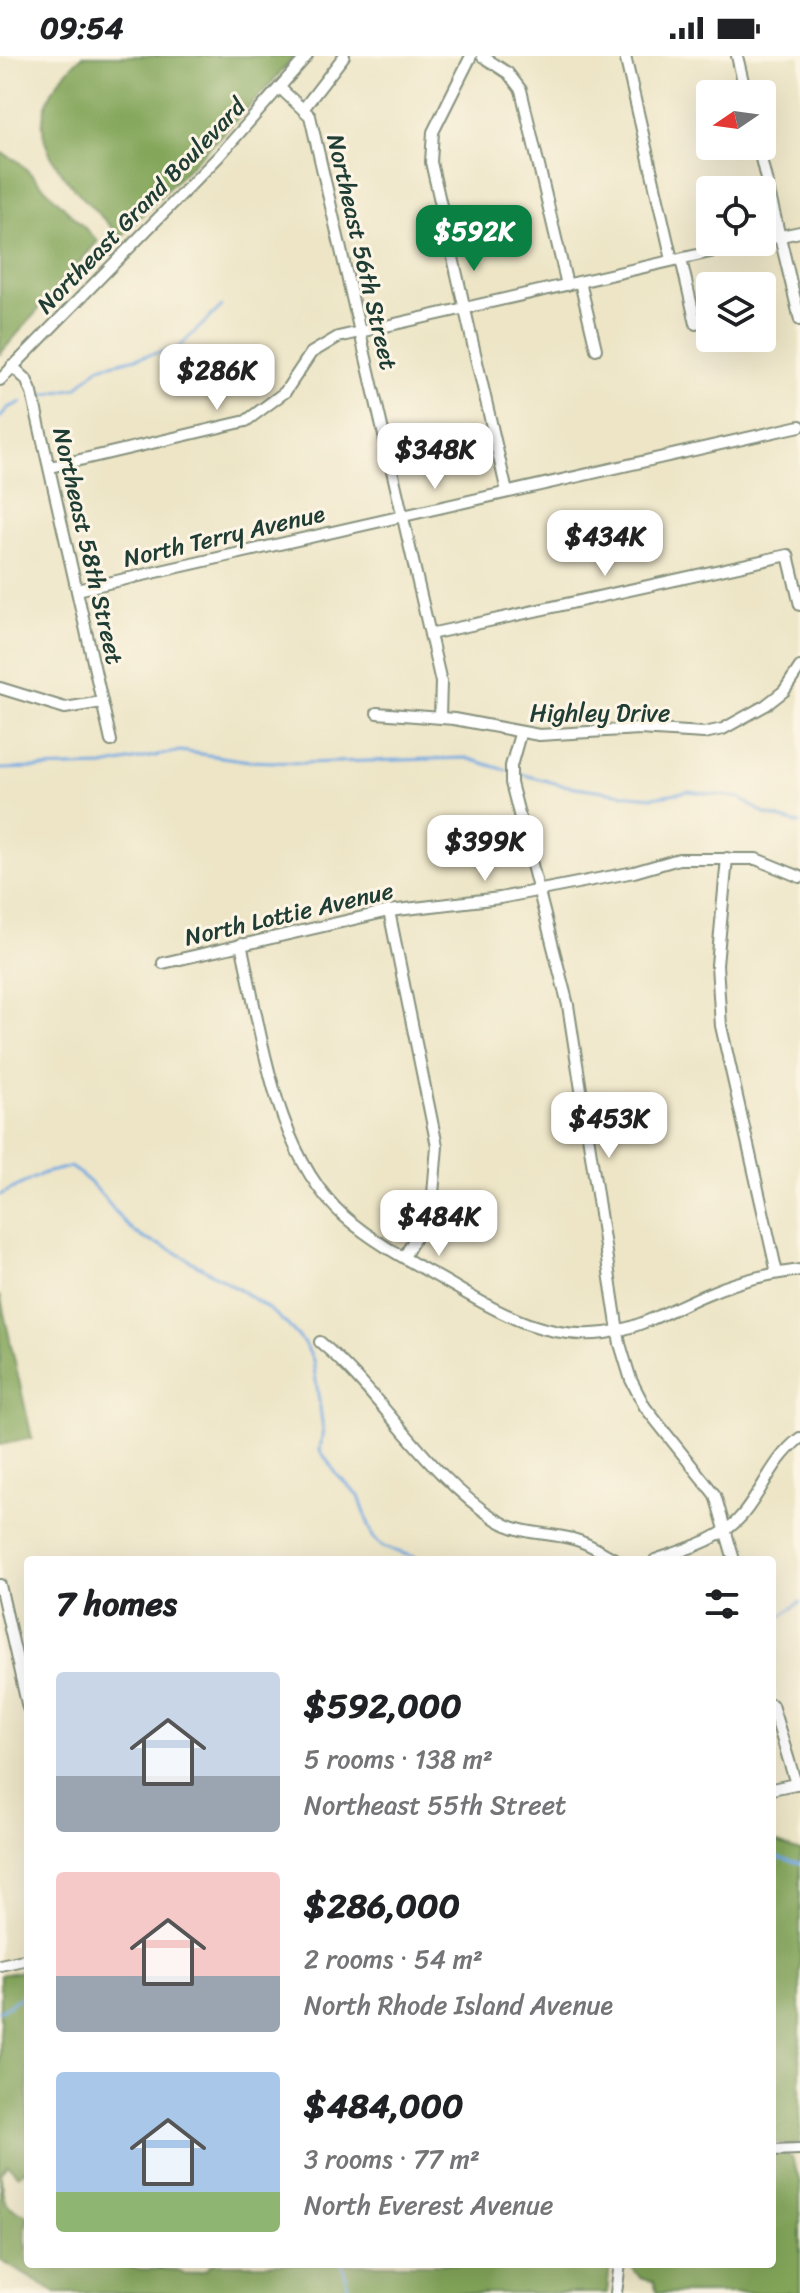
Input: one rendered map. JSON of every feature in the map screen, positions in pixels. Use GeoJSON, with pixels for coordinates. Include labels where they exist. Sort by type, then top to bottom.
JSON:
{"type":"FeatureCollection","features":[{"type":"Feature","properties":{"kind":"street","name":"Northeast Grand Boulevard"},"geometry":{"type":"LineString","coordinates":[[0,380],[281,89],[307,56]]}},
{"type":"Feature","properties":{"kind":"street"},"geometry":{"type":"LineString","coordinates":[[304,108],[344,56]]}},
{"type":"Feature","properties":{"kind":"street"},"geometry":{"type":"LineString","coordinates":[[471,56],[437,124],[430,152],[507,492]]}},
{"type":"Feature","properties":{"kind":"street"},"geometry":{"type":"LineString","coordinates":[[482,56],[508,73],[521,90],[567,285]]}},
{"type":"Feature","properties":{"kind":"street"},"geometry":{"type":"LineString","coordinates":[[625,56],[696,324]]}},
{"type":"Feature","properties":{"kind":"street"},"geometry":{"type":"LineString","coordinates":[[737,56],[743,80]]}},
{"type":"Feature","properties":{"kind":"street","name":"Northeast 56th Street"},"geometry":{"type":"LineString","coordinates":[[281,89],[310,116],[441,682],[440,717]]}},
{"type":"Feature","properties":{"kind":"street"},"geometry":{"type":"LineString","coordinates":[[761,160],[800,320]]}},
{"type":"Feature","properties":{"kind":"street"},"geometry":{"type":"LineString","coordinates":[[776,237],[800,232]]}},
{"type":"Feature","properties":{"kind":"street"},"geometry":{"type":"LineString","coordinates":[[50,467],[246,421],[285,392],[318,347],[360,331],[696,256]]}},
{"type":"Feature","properties":{"kind":"street"},"geometry":{"type":"LineString","coordinates":[[580,282],[596,349]]}},
{"type":"Feature","properties":{"kind":"street","name":"Northeast 58th Street"},"geometry":{"type":"LineString","coordinates":[[12,366],[30,385],[111,741]]}},
{"type":"Feature","properties":{"kind":"street","name":"North Terry Avenue"},"geometry":{"type":"LineString","coordinates":[[77,590],[800,426]]}},
{"type":"Feature","properties":{"kind":"street"},"geometry":{"type":"LineString","coordinates":[[430,634],[788,555],[800,605]]}},
{"type":"Feature","properties":{"kind":"street","name":"Highley Drive"},"geometry":{"type":"LineString","coordinates":[[377,713],[440,717],[520,734],[715,731],[733,725],[775,698],[800,667]]}},
{"type":"Feature","properties":{"kind":"street"},"geometry":{"type":"LineString","coordinates":[[0,688],[65,708],[102,702]]}},
{"type":"Feature","properties":{"kind":"street"},"geometry":{"type":"LineString","coordinates":[[520,734],[510,773],[573,1030],[617,1330],[638,1394],[710,1488],[727,1530],[733,1556]]}},
{"type":"Feature","properties":{"kind":"street"},"geometry":{"type":"LineString","coordinates":[[727,858],[717,965],[721,1026],[777,1273]]}},
{"type":"Feature","properties":{"kind":"street","name":"North Lottie Avenue"},"geometry":{"type":"LineString","coordinates":[[163,963],[389,911],[477,902],[679,859],[727,858],[770,862],[800,877]]}},
{"type":"Feature","properties":{"kind":"street"},"geometry":{"type":"LineString","coordinates":[[389,911],[437,1146],[433,1194],[422,1226],[404,1257]]}},
{"type":"Feature","properties":{"kind":"street"},"geometry":{"type":"LineString","coordinates":[[241,944],[292,1144],[308,1174],[336,1208],[356,1226],[404,1257],[525,1324],[578,1333],[617,1330],[644,1323],[733,1284],[800,1270]]}},
{"type":"Feature","properties":{"kind":"street"},"geometry":{"type":"LineString","coordinates":[[320,1342],[355,1373],[401,1432],[487,1513],[519,1530],[582,1541],[610,1556]]}},
{"type":"Feature","properties":{"kind":"street"},"geometry":{"type":"LineString","coordinates":[[665,1556],[727,1530],[745,1511],[773,1465],[800,1438]]}},
{"type":"Feature","properties":{"kind":"street"},"geometry":{"type":"LineString","coordinates":[[0,1585],[24,1690]]}},
{"type":"Feature","properties":{"kind":"street"},"geometry":{"type":"LineString","coordinates":[[776,1717],[798,1784],[776,1788]]}},
{"type":"Feature","properties":{"kind":"street"},"geometry":{"type":"LineString","coordinates":[[0,1965],[24,1960]]}},
{"type":"Feature","properties":{"kind":"street"},"geometry":{"type":"LineString","coordinates":[[776,2150],[800,2149]]}},
{"type":"Feature","properties":{"kind":"street"},"geometry":{"type":"LineString","coordinates":[[616,2293],[619,2268]]}},
{"type":"Feature","properties":{"kind":"green space"},"geometry":{"type":"Polygon","coordinates":[[[82,56],[295,56],[121,237],[62,173],[49,152],[43,130],[45,107],[58,83],[82,56]]]}},
{"type":"Feature","properties":{"kind":"green space"},"geometry":{"type":"Polygon","coordinates":[[[0,152],[18,161],[98,241],[0,354],[0,152]]]}},
{"type":"Feature","properties":{"kind":"green space"},"geometry":{"type":"Polygon","coordinates":[[[0,1295],[32,1438],[0,1445],[0,1295]]]}},
{"type":"Feature","properties":{"kind":"green space"},"geometry":{"type":"Polygon","coordinates":[[[776,1842],[800,1851],[800,2142],[789,2146],[776,2143],[776,1842]]]}},
{"type":"Feature","properties":{"kind":"green space"},"geometry":{"type":"Polygon","coordinates":[[[24,1971],[24,2171],[18,2175],[8,2165],[1,2175],[2,2190],[9,2206],[24,2213],[24,2268],[171,2269],[186,2275],[208,2268],[610,2268],[607,2293],[56,2293],[0,2260],[0,1975],[24,1971]]]}},
{"type":"Feature","properties":{"kind":"green space"},"geometry":{"type":"Polygon","coordinates":[[[776,2153],[792,2158],[800,2181],[800,2293],[657,2293],[654,2282],[640,2278],[633,2268],[776,2268],[776,2153]]]}},
{"type":"Feature","properties":{"kind":"waterway"},"geometry":{"type":"LineString","coordinates":[[43,395],[77,388],[99,367],[178,348],[222,306]]}},
{"type":"Feature","properties":{"kind":"waterway"},"geometry":{"type":"LineString","coordinates":[[0,418],[8,408],[22,402]]}},
{"type":"Feature","properties":{"kind":"waterway"},"geometry":{"type":"LineString","coordinates":[[0,769],[103,766],[180,751],[249,761],[302,763],[466,758],[506,770]]}},
{"type":"Feature","properties":{"kind":"waterway"},"geometry":{"type":"LineString","coordinates":[[514,772],[562,785],[630,795],[653,797],[689,791],[740,798],[765,814],[800,824]]}},
{"type":"Feature","properties":{"kind":"waterway"},"geometry":{"type":"LineString","coordinates":[[0,1195],[44,1173],[70,1167],[96,1189],[135,1233],[179,1254],[254,1299],[290,1327],[313,1360],[323,1429],[320,1450],[338,1476],[359,1496],[373,1537],[383,1547],[411,1556]]}},
{"type":"Feature","properties":{"kind":"waterway"},"geometry":{"type":"LineString","coordinates":[[776,1620],[800,1602]]}},
{"type":"Feature","properties":{"kind":"waterway"},"geometry":{"type":"LineString","coordinates":[[776,1857],[800,1863]]}},
{"type":"Feature","properties":{"kind":"waterway"},"geometry":{"type":"LineString","coordinates":[[0,2011],[24,1995]]}},
{"type":"Feature","properties":{"kind":"waterway"},"geometry":{"type":"LineString","coordinates":[[343,2268],[350,2293]]}}]}
